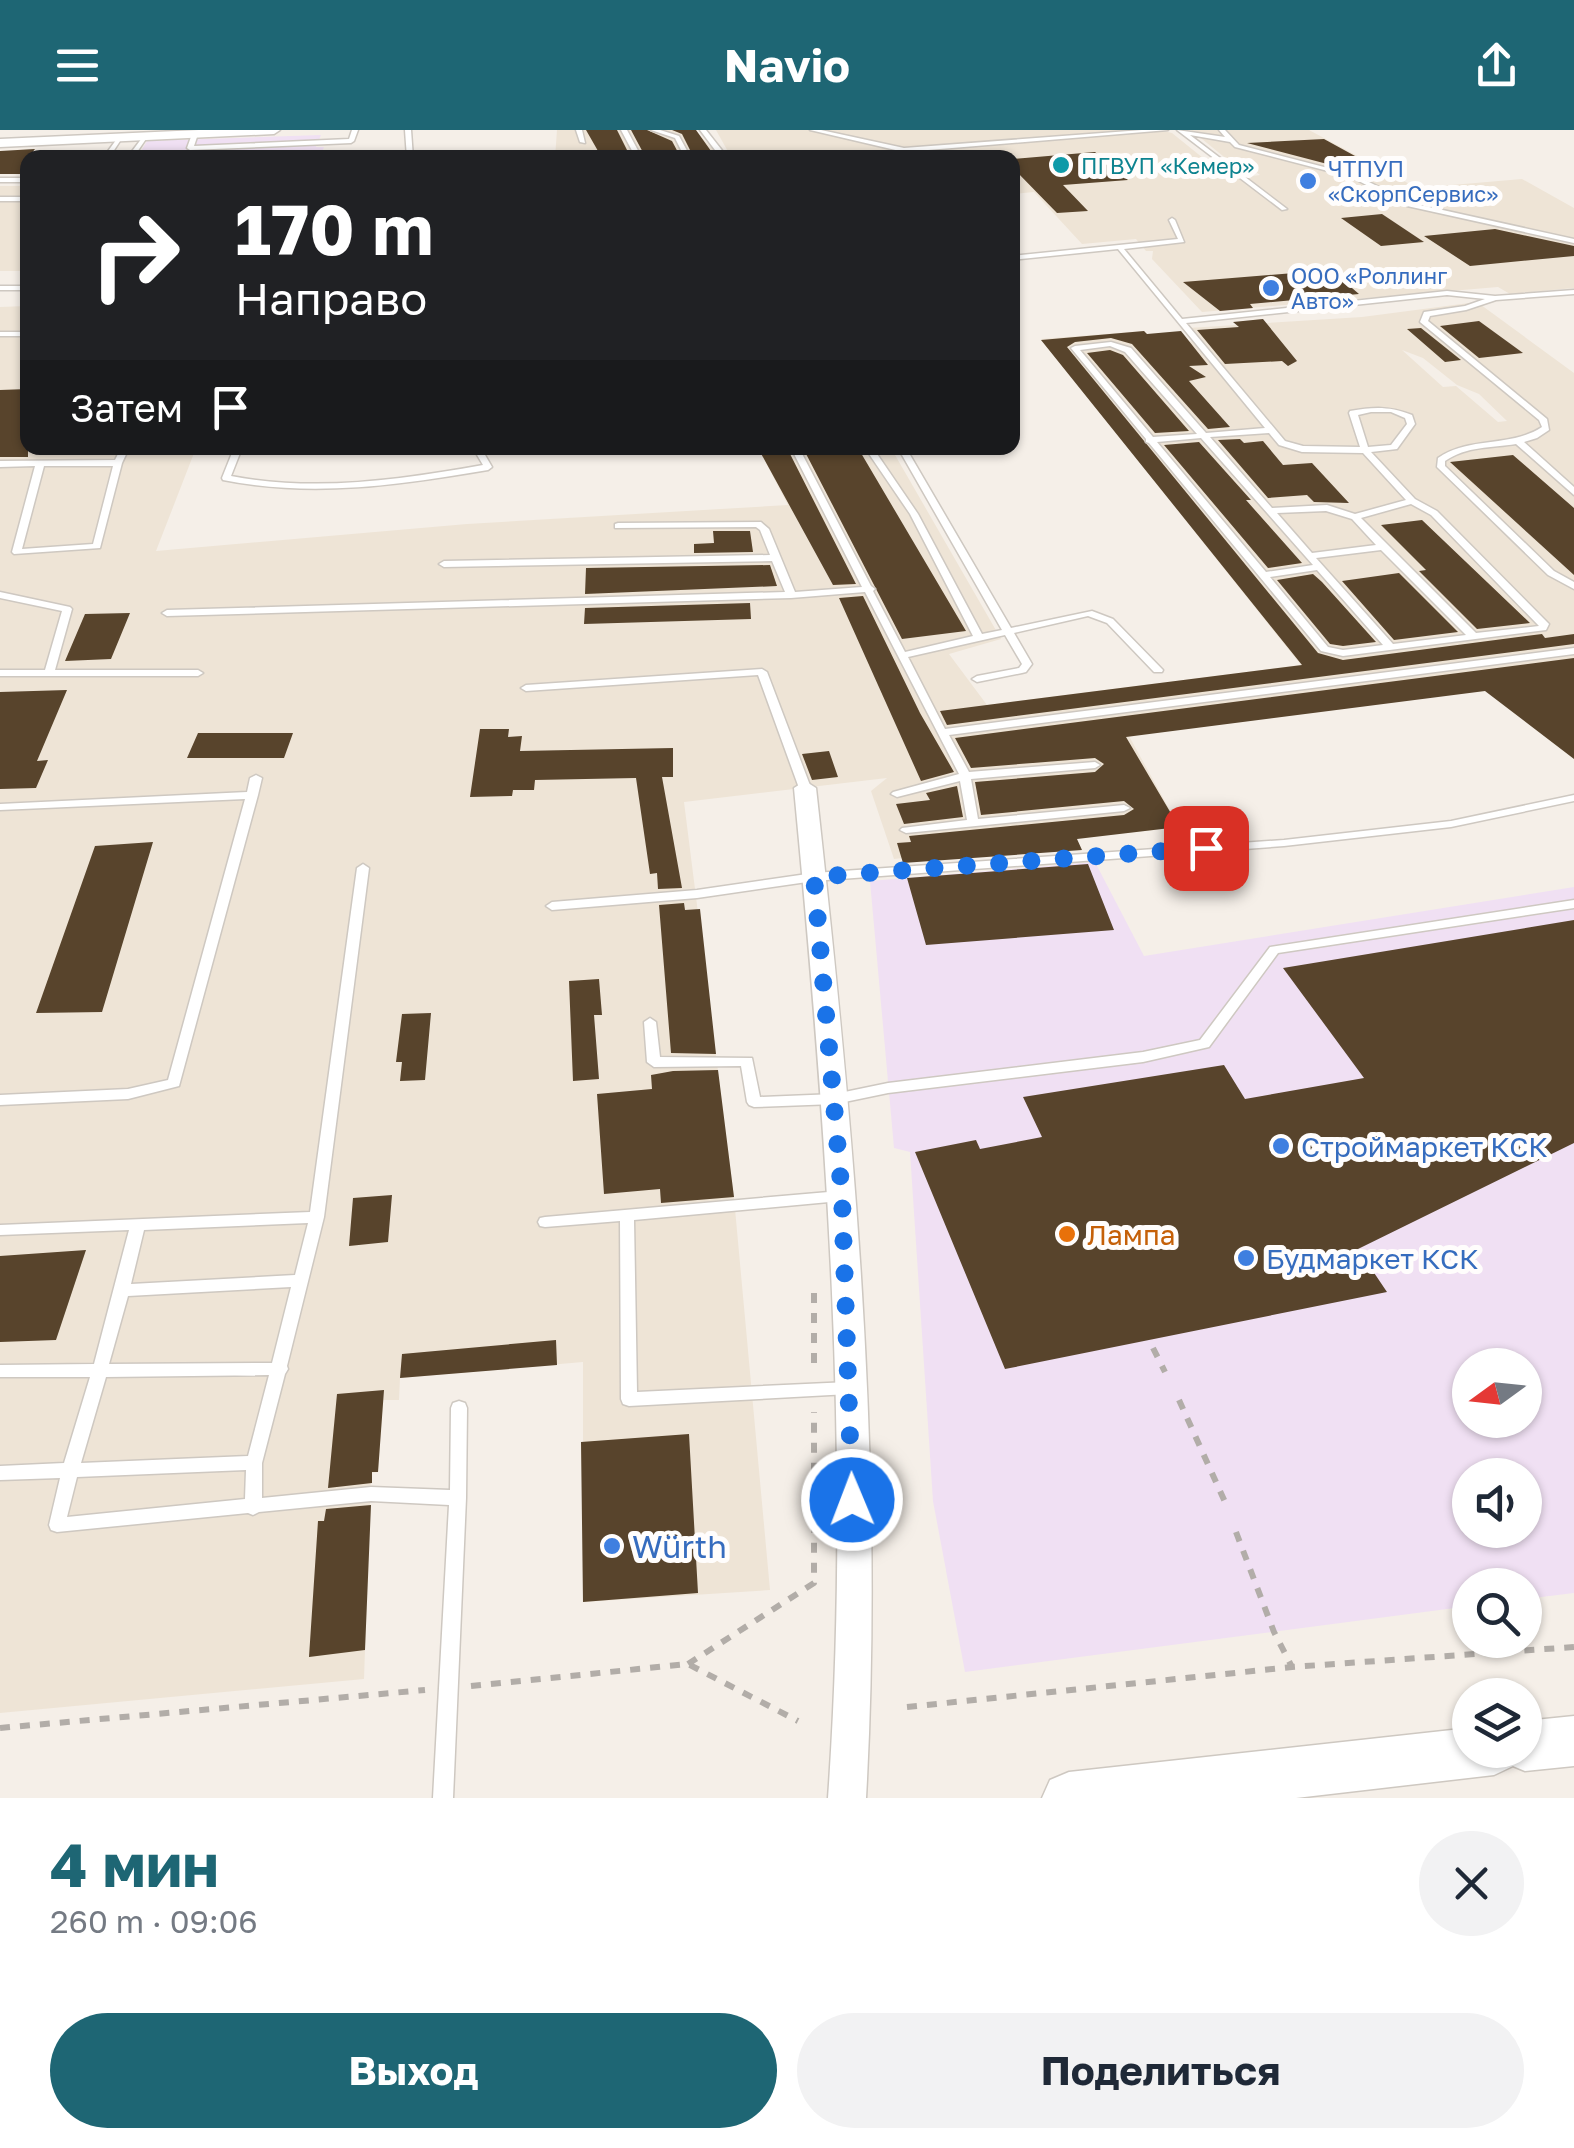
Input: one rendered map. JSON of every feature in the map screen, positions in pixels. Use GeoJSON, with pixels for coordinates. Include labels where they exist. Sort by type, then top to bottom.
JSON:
{"type":"FeatureCollection","features":[{"type":"Feature","properties":{"kind":"main road"},"geometry":{"type":"LineString","coordinates":[[1542,1744],[1574,1741]]}},
{"type":"Feature","properties":{"kind":"main road"},"geometry":{"type":"LineString","coordinates":[[1070,1798],[1135,1794],[1452,1755]]}},
{"type":"Feature","properties":{"kind":"street"},"geometry":{"type":"LineString","coordinates":[[0,143],[274,130]]}},
{"type":"Feature","properties":{"kind":"street"},"geometry":{"type":"LineString","coordinates":[[804,788],[842,1196],[854,1713],[847,1798]]}},
{"type":"Feature","properties":{"kind":"lane"},"geometry":{"type":"LineString","coordinates":[[195,134],[190,148],[351,142],[355,130]]}},
{"type":"Feature","properties":{"kind":"lane"},"geometry":{"type":"LineString","coordinates":[[578,130],[583,142]]}},
{"type":"Feature","properties":{"kind":"lane"},"geometry":{"type":"LineString","coordinates":[[624,130],[653,130],[677,136],[684,150]]}},
{"type":"Feature","properties":{"kind":"lane"},"geometry":{"type":"LineString","coordinates":[[703,130],[719,150]]}},
{"type":"Feature","properties":{"kind":"lane"},"geometry":{"type":"LineString","coordinates":[[813,130],[904,150],[1165,130]]}},
{"type":"Feature","properties":{"kind":"lane"},"geometry":{"type":"LineString","coordinates":[[1222,130],[1236,146],[1354,176],[1409,205],[1574,241]]}},
{"type":"Feature","properties":{"kind":"lane"},"geometry":{"type":"LineString","coordinates":[[1181,131],[1231,140]]}},
{"type":"Feature","properties":{"kind":"lane"},"geometry":{"type":"LineString","coordinates":[[1181,131],[1284,209]]}},
{"type":"Feature","properties":{"kind":"lane"},"geometry":{"type":"LineString","coordinates":[[135,150],[145,136]]}},
{"type":"Feature","properties":{"kind":"lane"},"geometry":{"type":"LineString","coordinates":[[111,150],[118,138]]}},
{"type":"Feature","properties":{"kind":"lane"},"geometry":{"type":"LineString","coordinates":[[1020,257],[1182,241],[1172,220]]}},
{"type":"Feature","properties":{"kind":"lane"},"geometry":{"type":"LineString","coordinates":[[1121,250],[1270,430],[1291,447],[1365,450],[1394,447],[1411,424],[1409,418],[1392,410],[1354,413],[1365,450],[1412,501],[1434,514],[1544,624],[1537,630],[1343,653],[1325,649],[1075,348],[1110,344],[1128,350],[1390,647]]}},
{"type":"Feature","properties":{"kind":"lane"},"geometry":{"type":"LineString","coordinates":[[1180,322],[1447,293],[1495,298],[1574,292]]}},
{"type":"Feature","properties":{"kind":"lane"},"geometry":{"type":"LineString","coordinates":[[1495,298],[1466,308],[1426,314],[1424,322],[1543,419],[1546,428],[1520,443],[1457,450],[1441,460],[1441,467],[1550,573],[1574,586]]}},
{"type":"Feature","properties":{"kind":"lane"},"geometry":{"type":"LineString","coordinates":[[1149,440],[1270,430]]}},
{"type":"Feature","properties":{"kind":"lane"},"geometry":{"type":"LineString","coordinates":[[1520,443],[1574,492]]}},
{"type":"Feature","properties":{"kind":"lane"},"geometry":{"type":"LineString","coordinates":[[40,464],[17,552],[97,546],[122,455]]}},
{"type":"Feature","properties":{"kind":"lane"},"geometry":{"type":"LineString","coordinates":[[235,455],[226,478],[270,488],[402,482],[488,468],[481,455]]}},
{"type":"Feature","properties":{"kind":"lane"},"geometry":{"type":"LineString","coordinates":[[799,455],[965,776],[973,822]]}},
{"type":"Feature","properties":{"kind":"lane"},"geometry":{"type":"LineString","coordinates":[[874,455],[914,514],[980,638]]}},
{"type":"Feature","properties":{"kind":"lane"},"geometry":{"type":"LineString","coordinates":[[906,455],[1027,668],[976,678]]}},
{"type":"Feature","properties":{"kind":"lane"},"geometry":{"type":"LineString","coordinates":[[0,464],[118,462]]}},
{"type":"Feature","properties":{"kind":"lane"},"geometry":{"type":"LineString","coordinates":[[1355,517],[1412,501]]}},
{"type":"Feature","properties":{"kind":"lane"},"geometry":{"type":"LineString","coordinates":[[1270,511],[1334,509],[1355,517],[1474,637]]}},
{"type":"Feature","properties":{"kind":"lane"},"geometry":{"type":"LineString","coordinates":[[618,526],[748,522],[764,528],[792,595]]}},
{"type":"Feature","properties":{"kind":"lane"},"geometry":{"type":"LineString","coordinates":[[1310,556],[1383,548]]}},
{"type":"Feature","properties":{"kind":"lane"},"geometry":{"type":"LineString","coordinates":[[444,564],[776,558]]}},
{"type":"Feature","properties":{"kind":"lane"},"geometry":{"type":"LineString","coordinates":[[1262,575],[1320,567]]}},
{"type":"Feature","properties":{"kind":"lane"},"geometry":{"type":"LineString","coordinates":[[167,613],[792,595],[870,589]]}},
{"type":"Feature","properties":{"kind":"lane"},"geometry":{"type":"LineString","coordinates":[[0,594],[67,609],[50,671]]}},
{"type":"Feature","properties":{"kind":"lane"},"geometry":{"type":"LineString","coordinates":[[903,655],[1078,614],[1100,616],[1158,670]]}},
{"type":"Feature","properties":{"kind":"lane"},"geometry":{"type":"LineString","coordinates":[[942,733],[1574,651]]}},
{"type":"Feature","properties":{"kind":"lane"},"geometry":{"type":"LineString","coordinates":[[0,672],[198,672]]}},
{"type":"Feature","properties":{"kind":"lane"},"geometry":{"type":"LineString","coordinates":[[526,688],[762,672],[804,788]]}},
{"type":"Feature","properties":{"kind":"lane"},"geometry":{"type":"LineString","coordinates":[[897,794],[965,776],[1095,765]]}},
{"type":"Feature","properties":{"kind":"lane"},"geometry":{"type":"LineString","coordinates":[[0,1100],[128,1094],[174,1083],[256,778]]}},
{"type":"Feature","properties":{"kind":"lane"},"geometry":{"type":"LineString","coordinates":[[0,807],[252,795]]}},
{"type":"Feature","properties":{"kind":"lane"},"geometry":{"type":"LineString","coordinates":[[552,906],[697,894],[814,877],[1284,843],[1451,824],[1574,798]]}},
{"type":"Feature","properties":{"kind":"lane"},"geometry":{"type":"LineString","coordinates":[[906,830],[1124,808]]}},
{"type":"Feature","properties":{"kind":"lane"},"geometry":{"type":"LineString","coordinates":[[253,1508],[254,1463],[317,1218],[363,868]]}},
{"type":"Feature","properties":{"kind":"lane"},"geometry":{"type":"LineString","coordinates":[[650,1022],[654,1062],[747,1061],[754,1102],[835,1099],[888,1088],[1143,1058],[1204,1044],[1274,950],[1574,904]]}},
{"type":"Feature","properties":{"kind":"lane"},"geometry":{"type":"LineString","coordinates":[[545,1222],[842,1196]]}},
{"type":"Feature","properties":{"kind":"lane"},"geometry":{"type":"LineString","coordinates":[[626,1216],[629,1399],[849,1388]]}},
{"type":"Feature","properties":{"kind":"lane"},"geometry":{"type":"LineString","coordinates":[[0,1230],[317,1218]]}},
{"type":"Feature","properties":{"kind":"lane"},"geometry":{"type":"LineString","coordinates":[[138,1224],[125,1290],[97,1369],[57,1526],[371,1494],[458,1498]]}},
{"type":"Feature","properties":{"kind":"lane"},"geometry":{"type":"LineString","coordinates":[[125,1290],[300,1281]]}},
{"type":"Feature","properties":{"kind":"lane"},"geometry":{"type":"LineString","coordinates":[[0,1371],[280,1369]]}},
{"type":"Feature","properties":{"kind":"lane"},"geometry":{"type":"LineString","coordinates":[[443,1798],[459,1408]]}},
{"type":"Feature","properties":{"kind":"lane"},"geometry":{"type":"LineString","coordinates":[[0,1473],[254,1463]]}},
{"type":"Feature","properties":{"kind":"path"},"geometry":{"type":"LineString","coordinates":[[0,1728],[688,1664],[814,1583],[814,1275]]}},
{"type":"Feature","properties":{"kind":"path"},"geometry":{"type":"LineString","coordinates":[[1152,1348],[1165,1372]]}},
{"type":"Feature","properties":{"kind":"path"},"geometry":{"type":"LineString","coordinates":[[1179,1400],[1225,1502]]}},
{"type":"Feature","properties":{"kind":"path"},"geometry":{"type":"LineString","coordinates":[[1236,1532],[1274,1632],[1292,1667]]}},
{"type":"Feature","properties":{"kind":"path"},"geometry":{"type":"LineString","coordinates":[[907,1707],[1292,1667],[1574,1647]]}},
{"type":"Feature","properties":{"kind":"path"},"geometry":{"type":"LineString","coordinates":[[688,1664],[798,1721]]}},
{"type":"Feature","properties":{"kind":"shaded area"},"geometry":{"type":"Polygon","coordinates":[[[557,130],[695,130],[714,150],[556,150],[557,130]]]}},
{"type":"Feature","properties":{"kind":"shaded area"},"geometry":{"type":"Polygon","coordinates":[[[716,130],[1159,130],[1172,133],[1229,179],[1260,175],[1248,166],[1234,165],[1191,130],[1309,130],[1417,188],[1522,179],[1574,208],[1574,288],[1510,294],[1498,287],[1202,312],[1152,259],[1153,251],[1146,251],[1136,239],[1082,244],[1034,192],[1020,193],[1020,150],[727,150],[716,130]]]}},
{"type":"Feature","properties":{"kind":"shaded area"},"geometry":{"type":"Polygon","coordinates":[[[321,135],[316,147],[324,147],[142,150],[147,141],[321,135]]]}},
{"type":"Feature","properties":{"kind":"shaded area"},"geometry":{"type":"Polygon","coordinates":[[[0,186],[20,186],[20,271],[0,271],[0,186]]]}},
{"type":"Feature","properties":{"kind":"shaded area"},"geometry":{"type":"Polygon","coordinates":[[[1477,302],[1574,373],[1574,722],[1528,685],[1129,736],[1179,827],[894,859],[871,791],[887,778],[684,802],[734,1198],[770,1590],[583,1602],[583,1362],[400,1378],[399,1400],[383,1400],[378,1472],[371,1473],[364,1679],[0,1713],[0,307],[20,306],[20,455],[193,455],[156,551],[467,524],[788,505],[762,455],[895,455],[1001,639],[949,654],[987,705],[1301,665],[1041,339],[1144,331],[1156,344],[1196,341],[1188,328],[1362,317],[1477,302]],[[1402,350],[1443,387],[1456,386],[1498,422],[1507,421],[1479,394],[1457,385],[1423,358],[1402,350]]]}},
{"type":"Feature","properties":{"kind":"shaded area","name":"Будмаркет КСК"},"geometry":{"type":"Polygon","coordinates":[[[1095,862],[1144,956],[1574,887],[1574,1593],[1542,1597],[1542,1568],[1452,1568],[1452,1608],[965,1672],[933,1501],[910,1152],[894,1148],[870,881],[1095,862]]]}},
{"type":"Feature","properties":{"kind":"building"},"geometry":{"type":"Polygon","coordinates":[[[586,130],[617,130],[627,150],[597,150],[586,130]]]}},
{"type":"Feature","properties":{"kind":"building"},"geometry":{"type":"Polygon","coordinates":[[[631,130],[647,130],[672,141],[677,150],[642,150],[631,130]]]}},
{"type":"Feature","properties":{"kind":"building"},"geometry":{"type":"Polygon","coordinates":[[[672,130],[696,130],[710,150],[690,150],[682,134],[672,130]]]}},
{"type":"Feature","properties":{"kind":"building"},"geometry":{"type":"Polygon","coordinates":[[[1324,139],[1366,162],[1335,166],[1247,143],[1324,139]]]}},
{"type":"Feature","properties":{"kind":"building"},"geometry":{"type":"Polygon","coordinates":[[[35,149],[20,150],[20,174],[0,174],[0,151],[35,149]]]}},
{"type":"Feature","properties":{"kind":"building"},"geometry":{"type":"Polygon","coordinates":[[[1095,152],[1128,180],[1063,185],[1088,211],[1057,213],[1020,175],[1020,158],[1095,152]]]}},
{"type":"Feature","properties":{"kind":"building"},"geometry":{"type":"Polygon","coordinates":[[[1382,214],[1424,242],[1381,246],[1341,218],[1382,214]]]}},
{"type":"Feature","properties":{"kind":"building"},"geometry":{"type":"Polygon","coordinates":[[[1495,229],[1574,246],[1574,256],[1470,266],[1424,236],[1495,229]]]}},
{"type":"Feature","properties":{"kind":"building","name":"ООО «Роллинг Авто»"},"geometry":{"type":"Polygon","coordinates":[[[1331,270],[1359,294],[1250,304],[1253,308],[1220,311],[1183,282],[1294,273],[1299,277],[1297,272],[1331,270]]]}},
{"type":"Feature","properties":{"kind":"building"},"geometry":{"type":"Polygon","coordinates":[[[1263,319],[1297,361],[1288,366],[1282,361],[1225,364],[1197,330],[1239,327],[1233,322],[1263,319]]]}},
{"type":"Feature","properties":{"kind":"building"},"geometry":{"type":"Polygon","coordinates":[[[1479,321],[1523,353],[1479,358],[1440,326],[1479,321]]]}},
{"type":"Feature","properties":{"kind":"building"},"geometry":{"type":"Polygon","coordinates":[[[1421,328],[1461,360],[1445,362],[1407,329],[1421,328]]]}},
{"type":"Feature","properties":{"kind":"building"},"geometry":{"type":"Polygon","coordinates":[[[1181,331],[1208,365],[1189,366],[1206,377],[1189,381],[1230,427],[1208,429],[1132,344],[1111,338],[1075,342],[1067,347],[1318,653],[1343,660],[1542,634],[1545,638],[1574,634],[1574,644],[947,725],[940,711],[1302,665],[1041,340],[1181,331]]]}},
{"type":"Feature","properties":{"kind":"building"},"geometry":{"type":"Polygon","coordinates":[[[1110,350],[1123,355],[1189,431],[1155,433],[1087,353],[1110,350]]]}},
{"type":"Feature","properties":{"kind":"building"},"geometry":{"type":"Polygon","coordinates":[[[20,389],[20,455],[28,457],[0,457],[0,390],[20,389]]]}},
{"type":"Feature","properties":{"kind":"building"},"geometry":{"type":"Polygon","coordinates":[[[1240,439],[1244,443],[1263,441],[1283,465],[1312,463],[1349,503],[1314,502],[1307,495],[1268,498],[1218,440],[1240,439]]]}},
{"type":"Feature","properties":{"kind":"building"},"geometry":{"type":"Polygon","coordinates":[[[1199,442],[1302,563],[1268,568],[1164,445],[1199,442]]]}},
{"type":"Feature","properties":{"kind":"building"},"geometry":{"type":"Polygon","coordinates":[[[762,455],[791,455],[856,584],[833,585],[762,455]]]}},
{"type":"Feature","properties":{"kind":"building"},"geometry":{"type":"Polygon","coordinates":[[[807,455],[862,455],[966,631],[902,639],[807,455]]]}},
{"type":"Feature","properties":{"kind":"building"},"geometry":{"type":"Polygon","coordinates":[[[1513,455],[1574,508],[1574,575],[1450,462],[1513,455]]]}},
{"type":"Feature","properties":{"kind":"building"},"geometry":{"type":"Polygon","coordinates":[[[1422,520],[1530,623],[1477,629],[1419,571],[1426,570],[1381,525],[1422,520]]]}},
{"type":"Feature","properties":{"kind":"building"},"geometry":{"type":"Polygon","coordinates":[[[713,531],[750,531],[753,552],[694,553],[694,544],[714,543],[713,531]]]}},
{"type":"Feature","properties":{"kind":"building"},"geometry":{"type":"Polygon","coordinates":[[[770,565],[777,586],[585,594],[586,568],[770,565]]]}},
{"type":"Feature","properties":{"kind":"building"},"geometry":{"type":"Polygon","coordinates":[[[1399,573],[1458,632],[1394,640],[1342,581],[1399,573]]]}},
{"type":"Feature","properties":{"kind":"building"},"geometry":{"type":"Polygon","coordinates":[[[1313,574],[1376,642],[1330,644],[1277,580],[1313,574]]]}},
{"type":"Feature","properties":{"kind":"building"},"geometry":{"type":"Polygon","coordinates":[[[863,596],[920,713],[954,772],[921,781],[839,598],[863,596]]]}},
{"type":"Feature","properties":{"kind":"building"},"geometry":{"type":"Polygon","coordinates":[[[750,603],[751,619],[584,624],[585,608],[750,603]]]}},
{"type":"Feature","properties":{"kind":"building"},"geometry":{"type":"Polygon","coordinates":[[[130,613],[111,659],[65,661],[85,614],[130,613]]]}},
{"type":"Feature","properties":{"kind":"building"},"geometry":{"type":"Polygon","coordinates":[[[1574,658],[1574,759],[1485,691],[1126,737],[1179,827],[1077,839],[1082,850],[903,863],[897,843],[911,842],[909,836],[1124,815],[1134,809],[1124,801],[981,815],[975,782],[1095,772],[1104,764],[1095,758],[971,768],[955,738],[1574,658]]]}},
{"type":"Feature","properties":{"kind":"building"},"geometry":{"type":"Polygon","coordinates":[[[67,690],[37,761],[48,760],[36,788],[0,789],[0,692],[67,690]]]}},
{"type":"Feature","properties":{"kind":"building"},"geometry":{"type":"Polygon","coordinates":[[[480,729],[509,729],[508,737],[522,736],[520,751],[673,748],[673,777],[662,777],[682,888],[658,889],[657,873],[650,874],[636,778],[535,780],[534,790],[513,790],[512,796],[470,797],[480,729]]]}},
{"type":"Feature","properties":{"kind":"building"},"geometry":{"type":"Polygon","coordinates":[[[198,733],[293,733],[284,758],[187,758],[198,733]]]}},
{"type":"Feature","properties":{"kind":"building"},"geometry":{"type":"Polygon","coordinates":[[[829,751],[838,777],[812,780],[802,754],[829,751]]]}},
{"type":"Feature","properties":{"kind":"building"},"geometry":{"type":"Polygon","coordinates":[[[957,786],[963,817],[904,824],[896,804],[930,800],[926,793],[957,786]]]}},
{"type":"Feature","properties":{"kind":"building"},"geometry":{"type":"Polygon","coordinates":[[[153,842],[102,1012],[36,1013],[95,846],[153,842]]]}},
{"type":"Feature","properties":{"kind":"building"},"geometry":{"type":"Polygon","coordinates":[[[1088,864],[1114,930],[926,945],[907,878],[1088,864]]]}},
{"type":"Feature","properties":{"kind":"building"},"geometry":{"type":"Polygon","coordinates":[[[684,903],[685,910],[700,909],[716,1054],[671,1053],[659,905],[684,903]]]}},
{"type":"Feature","properties":{"kind":"building","name":"Строймаркет КСК"},"geometry":{"type":"Polygon","coordinates":[[[1574,920],[1574,1143],[1358,1249],[1387,1292],[1005,1369],[915,1152],[976,1140],[980,1149],[1042,1137],[1023,1097],[1224,1065],[1245,1099],[1364,1078],[1283,968],[1574,920]]]}},
{"type":"Feature","properties":{"kind":"building"},"geometry":{"type":"Polygon","coordinates":[[[599,979],[602,1015],[594,1015],[599,1079],[573,1081],[569,981],[599,979]]]}},
{"type":"Feature","properties":{"kind":"building"},"geometry":{"type":"Polygon","coordinates":[[[431,1013],[425,1080],[400,1081],[402,1062],[396,1062],[402,1014],[431,1013]]]}},
{"type":"Feature","properties":{"kind":"building"},"geometry":{"type":"Polygon","coordinates":[[[718,1070],[734,1197],[661,1203],[660,1189],[604,1194],[597,1094],[652,1089],[651,1075],[718,1070]]]}},
{"type":"Feature","properties":{"kind":"building"},"geometry":{"type":"Polygon","coordinates":[[[392,1195],[388,1242],[349,1246],[353,1198],[392,1195]]]}},
{"type":"Feature","properties":{"kind":"building"},"geometry":{"type":"Polygon","coordinates":[[[86,1250],[56,1340],[0,1342],[0,1256],[86,1250]]]}},
{"type":"Feature","properties":{"kind":"building"},"geometry":{"type":"Polygon","coordinates":[[[556,1340],[557,1365],[400,1378],[402,1354],[556,1340]]]}},
{"type":"Feature","properties":{"kind":"building"},"geometry":{"type":"Polygon","coordinates":[[[384,1390],[378,1472],[372,1472],[372,1483],[328,1488],[337,1394],[384,1390]]]}},
{"type":"Feature","properties":{"kind":"building"},"geometry":{"type":"Polygon","coordinates":[[[689,1434],[698,1593],[583,1602],[581,1442],[689,1434]]]}},
{"type":"Feature","properties":{"kind":"building"},"geometry":{"type":"Polygon","coordinates":[[[371,1505],[365,1650],[309,1657],[318,1521],[324,1521],[326,1509],[371,1505]]]}},
{"type":"Feature","properties":{"kind":"place","name":"ПГВУП «Кемер»"},"geometry":{"type":"Point","coordinates":[1061,165]}},
{"type":"Feature","properties":{"kind":"place","name":"ЧТПУП «СкорпСервис»"},"geometry":{"type":"Point","coordinates":[1308,181]}},
{"type":"Feature","properties":{"kind":"place","name":"ООО «Роллинг Авто»"},"geometry":{"type":"Point","coordinates":[1271,288]}},
{"type":"Feature","properties":{"kind":"place","name":"Строймаркет КСК"},"geometry":{"type":"Point","coordinates":[1281,1146]}},
{"type":"Feature","properties":{"kind":"place","name":"Лампа"},"geometry":{"type":"Point","coordinates":[1067,1234]}},
{"type":"Feature","properties":{"kind":"place","name":"Будмаркет КСК"},"geometry":{"type":"Point","coordinates":[1246,1258]}},
{"type":"Feature","properties":{"kind":"place","name":"Würth"},"geometry":{"type":"Point","coordinates":[612,1546]}},
{"type":"Feature","properties":{"kind":"route"},"geometry":{"type":"LineString","coordinates":[[852,1500],[842,1196],[814,877],[1206,848]]}}]}
